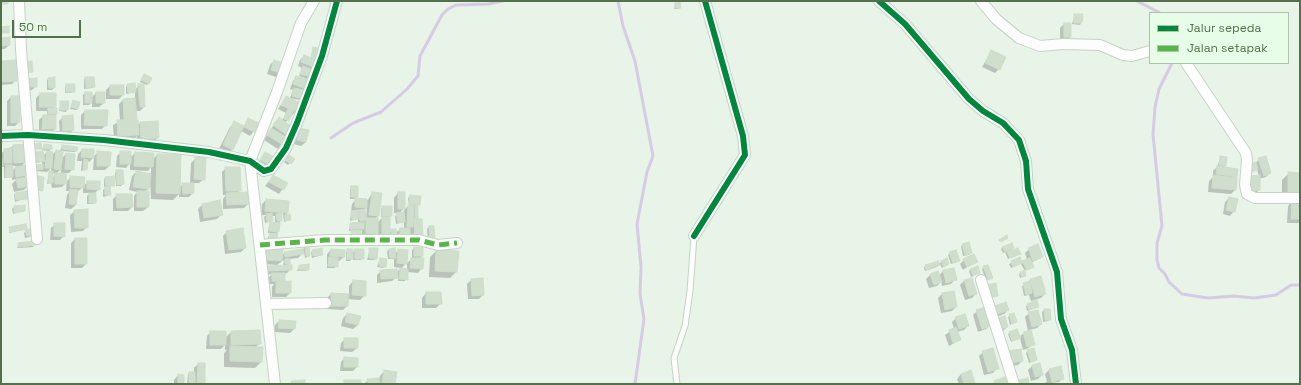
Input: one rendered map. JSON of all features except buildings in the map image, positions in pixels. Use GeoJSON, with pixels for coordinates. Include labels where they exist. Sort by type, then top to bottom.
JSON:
{"type":"FeatureCollection","features":[{"type":"Feature","properties":{"kind":"street"},"geometry":{"type":"LineString","coordinates":[[19,1],[37,239]]}},
{"type":"Feature","properties":{"kind":"street"},"geometry":{"type":"LineString","coordinates":[[275,384],[250,161],[277,92],[301,23],[314,1]]}},
{"type":"Feature","properties":{"kind":"street"},"geometry":{"type":"LineString","coordinates":[[1,136],[28,135],[104,140],[210,152],[250,161],[264,171],[271,169],[286,148],[322,56],[337,1]]}},
{"type":"Feature","properties":{"kind":"street"},"geometry":{"type":"LineString","coordinates":[[694,236],[745,155],[743,136],[705,1]]}},
{"type":"Feature","properties":{"kind":"street"},"geometry":{"type":"LineString","coordinates":[[879,1],[905,24],[970,99],[983,111],[1003,123],[1019,140],[1026,161],[1028,189],[1057,272],[1061,319],[1072,350],[1076,384]]}},
{"type":"Feature","properties":{"kind":"street"},"geometry":{"type":"LineString","coordinates":[[981,1],[996,19],[1019,38],[1040,46],[1063,44],[1100,45],[1128,55],[1149,52]]}},
{"type":"Feature","properties":{"kind":"street"},"geometry":{"type":"LineString","coordinates":[[1187,64],[1246,153],[1248,161],[1245,185],[1247,194],[1255,198],[1300,198]]}},
{"type":"Feature","properties":{"kind":"street"},"geometry":{"type":"LineString","coordinates":[[260,245],[326,240],[419,240],[438,245],[457,243]]}},
{"type":"Feature","properties":{"kind":"street"},"geometry":{"type":"LineString","coordinates":[[981,280],[1014,384]]}},
{"type":"Feature","properties":{"kind":"street"},"geometry":{"type":"LineString","coordinates":[[267,304],[326,303]]}},
{"type":"Feature","properties":{"kind":"lane"},"geometry":{"type":"LineString","coordinates":[[677,384],[674,358],[685,326],[690,291],[694,236]]}},
{"type":"Feature","properties":{"kind":"waterway"},"geometry":{"type":"LineString","coordinates":[[331,138],[353,123],[381,112],[407,89],[418,76],[420,56],[442,15],[448,9],[456,5],[488,4],[503,1]]}},
{"type":"Feature","properties":{"kind":"waterway"},"geometry":{"type":"LineString","coordinates":[[618,1],[623,26],[635,61],[653,156],[647,172],[637,224],[641,267],[640,294],[644,319],[635,384]]}},
{"type":"Feature","properties":{"kind":"waterway"},"geometry":{"type":"LineString","coordinates":[[1137,1],[1158,12]]}},
{"type":"Feature","properties":{"kind":"waterway"},"geometry":{"type":"LineString","coordinates":[[1172,64],[1159,89],[1155,107],[1153,134],[1162,226],[1157,243],[1157,260],[1159,268],[1165,274],[1169,282],[1182,294],[1208,298],[1234,296],[1254,298],[1276,295],[1291,285],[1300,285]]}},
{"type":"Feature","properties":{"kind":"marked path"},"geometry":{"type":"LineString","coordinates":[[260,245],[325,240],[419,240],[438,245],[457,243]]}},
{"type":"Feature","properties":{"kind":"cycle path"},"geometry":{"type":"LineString","coordinates":[[1,136],[28,135],[104,140],[209,152],[250,161],[264,171],[271,169],[286,148],[297,123],[322,56],[337,1]]}},
{"type":"Feature","properties":{"kind":"cycle path"},"geometry":{"type":"LineString","coordinates":[[694,236],[745,155],[743,136],[705,1]]}},
{"type":"Feature","properties":{"kind":"cycle path"},"geometry":{"type":"LineString","coordinates":[[879,1],[905,24],[969,99],[983,111],[1003,123],[1019,140],[1026,161],[1028,189],[1057,272],[1061,319],[1072,350],[1076,384]]}}]}
